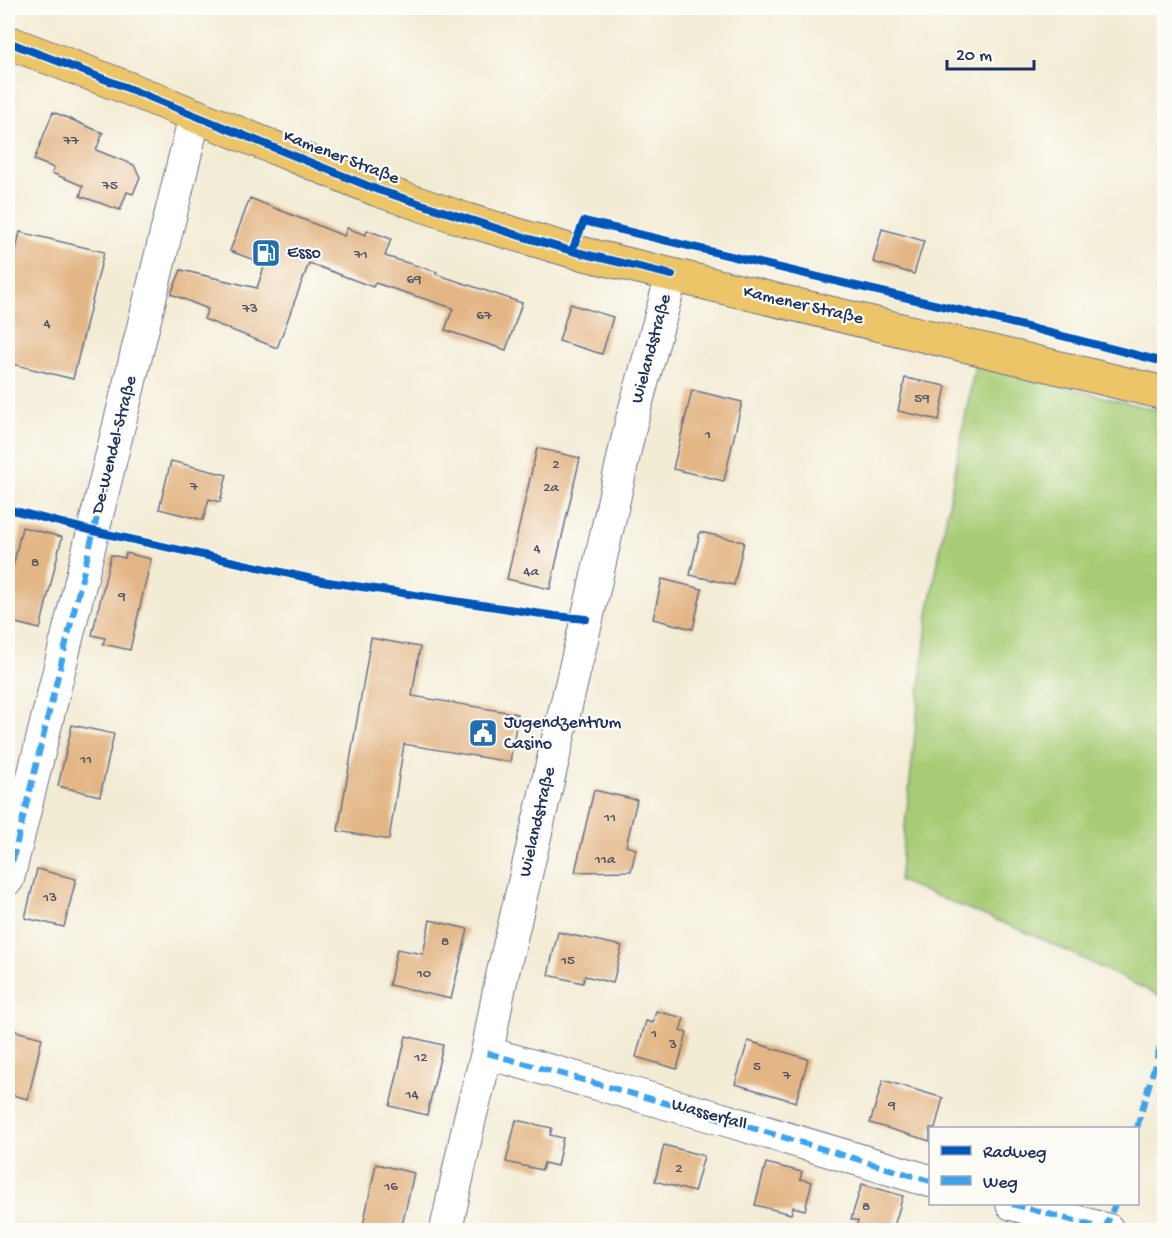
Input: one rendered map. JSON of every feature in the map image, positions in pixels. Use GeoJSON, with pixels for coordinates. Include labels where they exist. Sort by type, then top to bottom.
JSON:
{"type":"FeatureCollection","features":[{"type":"Feature","properties":{"kind":"main road","name":"Kamener Straße"},"geometry":{"type":"LineString","coordinates":[[8,42],[389,194],[520,236],[572,251],[1164,393]]}},
{"type":"Feature","properties":{"kind":"street","name":"De-Wendel-Straße"},"geometry":{"type":"LineString","coordinates":[[8,879],[195,115]]}},
{"type":"Feature","properties":{"kind":"street","name":"Wielandstraße"},"geometry":{"type":"LineString","coordinates":[[446,1230],[470,1118],[487,1053],[502,974],[632,423],[672,275]]}},
{"type":"Feature","properties":{"kind":"street","name":"Wasserfall"},"geometry":{"type":"LineString","coordinates":[[487,1053],[712,1116],[929,1181]]}},
{"type":"Feature","properties":{"kind":"street"},"geometry":{"type":"LineString","coordinates":[[1019,1205],[1108,1230]]}},
{"type":"Feature","properties":{"kind":"green space"},"geometry":{"type":"Polygon","coordinates":[[[975,365],[1164,412],[1164,998],[1040,938],[899,881],[928,614],[975,365]]]}},
{"type":"Feature","properties":{"kind":"building"},"geometry":{"type":"Polygon","coordinates":[[[53,112],[103,133],[96,150],[134,165],[140,177],[133,194],[127,192],[120,210],[80,196],[83,186],[52,173],[54,168],[34,160],[53,112]]]}},
{"type":"Feature","properties":{"kind":"building"},"geometry":{"type":"Polygon","coordinates":[[[250,198],[344,236],[347,228],[366,235],[367,230],[391,239],[385,256],[522,303],[506,350],[445,330],[453,308],[375,283],[373,287],[309,263],[277,348],[204,319],[208,309],[171,294],[181,270],[257,288],[265,264],[230,251],[250,198]]]}},
{"type":"Feature","properties":{"kind":"building"},"geometry":{"type":"Polygon","coordinates":[[[882,229],[924,241],[914,274],[873,262],[882,229]]]}},
{"type":"Feature","properties":{"kind":"building"},"geometry":{"type":"Polygon","coordinates":[[[20,232],[104,252],[73,379],[8,363],[8,286],[20,232]]]}},
{"type":"Feature","properties":{"kind":"building"},"geometry":{"type":"Polygon","coordinates":[[[570,304],[613,317],[602,354],[559,341],[570,304]]]}},
{"type":"Feature","properties":{"kind":"building"},"geometry":{"type":"Polygon","coordinates":[[[905,378],[946,386],[939,420],[898,411],[905,378]]]}},
{"type":"Feature","properties":{"kind":"building"},"geometry":{"type":"Polygon","coordinates":[[[692,390],[742,402],[724,481],[673,469],[692,390]]]}},
{"type":"Feature","properties":{"kind":"building"},"geometry":{"type":"Polygon","coordinates":[[[537,448],[580,458],[550,589],[507,579],[537,448]]]}},
{"type":"Feature","properties":{"kind":"building"},"geometry":{"type":"Polygon","coordinates":[[[171,461],[227,475],[220,502],[209,499],[203,520],[159,509],[171,461]]]}},
{"type":"Feature","properties":{"kind":"building"},"geometry":{"type":"Polygon","coordinates":[[[22,527],[62,537],[40,629],[8,621],[8,589],[22,527]]]}},
{"type":"Feature","properties":{"kind":"building"},"geometry":{"type":"Polygon","coordinates":[[[700,532],[744,542],[734,585],[690,575],[700,532]]]}},
{"type":"Feature","properties":{"kind":"building"},"geometry":{"type":"Polygon","coordinates":[[[126,553],[151,559],[130,650],[103,644],[105,638],[92,635],[111,555],[125,558],[126,553]]]}},
{"type":"Feature","properties":{"kind":"building"},"geometry":{"type":"Polygon","coordinates":[[[662,579],[702,589],[693,629],[653,619],[662,579]]]}},
{"type":"Feature","properties":{"kind":"building"},"geometry":{"type":"Polygon","coordinates":[[[371,638],[420,647],[412,696],[518,714],[510,762],[404,744],[389,840],[338,831],[371,638]]]}},
{"type":"Feature","properties":{"kind":"building"},"geometry":{"type":"Polygon","coordinates":[[[72,725],[114,734],[100,796],[58,786],[72,725]]]}},
{"type":"Feature","properties":{"kind":"building"},"geometry":{"type":"Polygon","coordinates":[[[594,790],[637,800],[626,846],[636,849],[631,871],[575,872],[594,790]]]}},
{"type":"Feature","properties":{"kind":"building"},"geometry":{"type":"Polygon","coordinates":[[[37,869],[76,879],[64,927],[25,918],[37,869]]]}},
{"type":"Feature","properties":{"kind":"building"},"geometry":{"type":"Polygon","coordinates":[[[430,920],[468,929],[451,999],[389,985],[397,949],[423,954],[430,920]]]}},
{"type":"Feature","properties":{"kind":"building"},"geometry":{"type":"Polygon","coordinates":[[[558,932],[622,946],[613,983],[585,976],[583,983],[548,975],[558,932]]]}},
{"type":"Feature","properties":{"kind":"building"},"geometry":{"type":"Polygon","coordinates":[[[656,1011],[684,1018],[680,1031],[687,1033],[677,1069],[636,1057],[646,1021],[653,1023],[656,1011]]]}},
{"type":"Feature","properties":{"kind":"building"},"geometry":{"type":"Polygon","coordinates":[[[8,1029],[42,1038],[28,1099],[8,1094],[8,1029]]]}},
{"type":"Feature","properties":{"kind":"building"},"geometry":{"type":"Polygon","coordinates":[[[406,1036],[443,1045],[427,1115],[390,1106],[406,1036]]]}},
{"type":"Feature","properties":{"kind":"building"},"geometry":{"type":"Polygon","coordinates":[[[748,1041],[808,1059],[796,1102],[735,1084],[748,1041]]]}},
{"type":"Feature","properties":{"kind":"building"},"geometry":{"type":"Polygon","coordinates":[[[883,1080],[943,1098],[935,1127],[929,1127],[929,1141],[870,1123],[883,1080]]]}},
{"type":"Feature","properties":{"kind":"building"},"geometry":{"type":"Polygon","coordinates":[[[516,1120],[552,1128],[550,1135],[563,1138],[557,1166],[544,1163],[542,1170],[506,1162],[516,1120]]]}},
{"type":"Feature","properties":{"kind":"building"},"geometry":{"type":"Polygon","coordinates":[[[664,1145],[704,1156],[694,1192],[655,1181],[664,1145]]]}},
{"type":"Feature","properties":{"kind":"building"},"geometry":{"type":"Polygon","coordinates":[[[766,1163],[802,1172],[800,1179],[812,1182],[805,1210],[793,1207],[791,1214],[755,1205],[766,1163]]]}},
{"type":"Feature","properties":{"kind":"building"},"geometry":{"type":"Polygon","coordinates":[[[376,1164],[414,1173],[401,1230],[362,1230],[376,1164]]]}},
{"type":"Feature","properties":{"kind":"building"},"geometry":{"type":"Polygon","coordinates":[[[862,1184],[903,1196],[893,1230],[855,1230],[858,1221],[851,1219],[862,1184]]]}},
{"type":"Feature","properties":{"kind":"marked path"},"geometry":{"type":"LineString","coordinates":[[8,879],[105,485]]}},
{"type":"Feature","properties":{"kind":"marked path"},"geometry":{"type":"LineString","coordinates":[[1137,1127],[1164,1032]]}},
{"type":"Feature","properties":{"kind":"marked path"},"geometry":{"type":"LineString","coordinates":[[487,1053],[712,1116],[929,1181]]}},
{"type":"Feature","properties":{"kind":"marked path"},"geometry":{"type":"LineString","coordinates":[[1016,1205],[1108,1230]]}},
{"type":"Feature","properties":{"kind":"marked path"},"geometry":{"type":"LineString","coordinates":[[1105,1229],[1115,1205]]}},
{"type":"Feature","properties":{"kind":"cycle path"},"geometry":{"type":"LineString","coordinates":[[8,42],[378,190],[520,236],[672,275]]}},
{"type":"Feature","properties":{"kind":"cycle path"},"geometry":{"type":"LineString","coordinates":[[572,251],[584,221],[968,312],[1164,362]]}},
{"type":"Feature","properties":{"kind":"cycle path"},"geometry":{"type":"LineString","coordinates":[[8,509],[93,531],[322,581],[586,619]]}},
{"type":"Feature","properties":{"kind":"place","name":"Esso"},"geometry":{"type":"Point","coordinates":[266,253]}},
{"type":"Feature","properties":{"kind":"place","name":"Jugendzentrum Casino"},"geometry":{"type":"Point","coordinates":[483,733]}}]}
